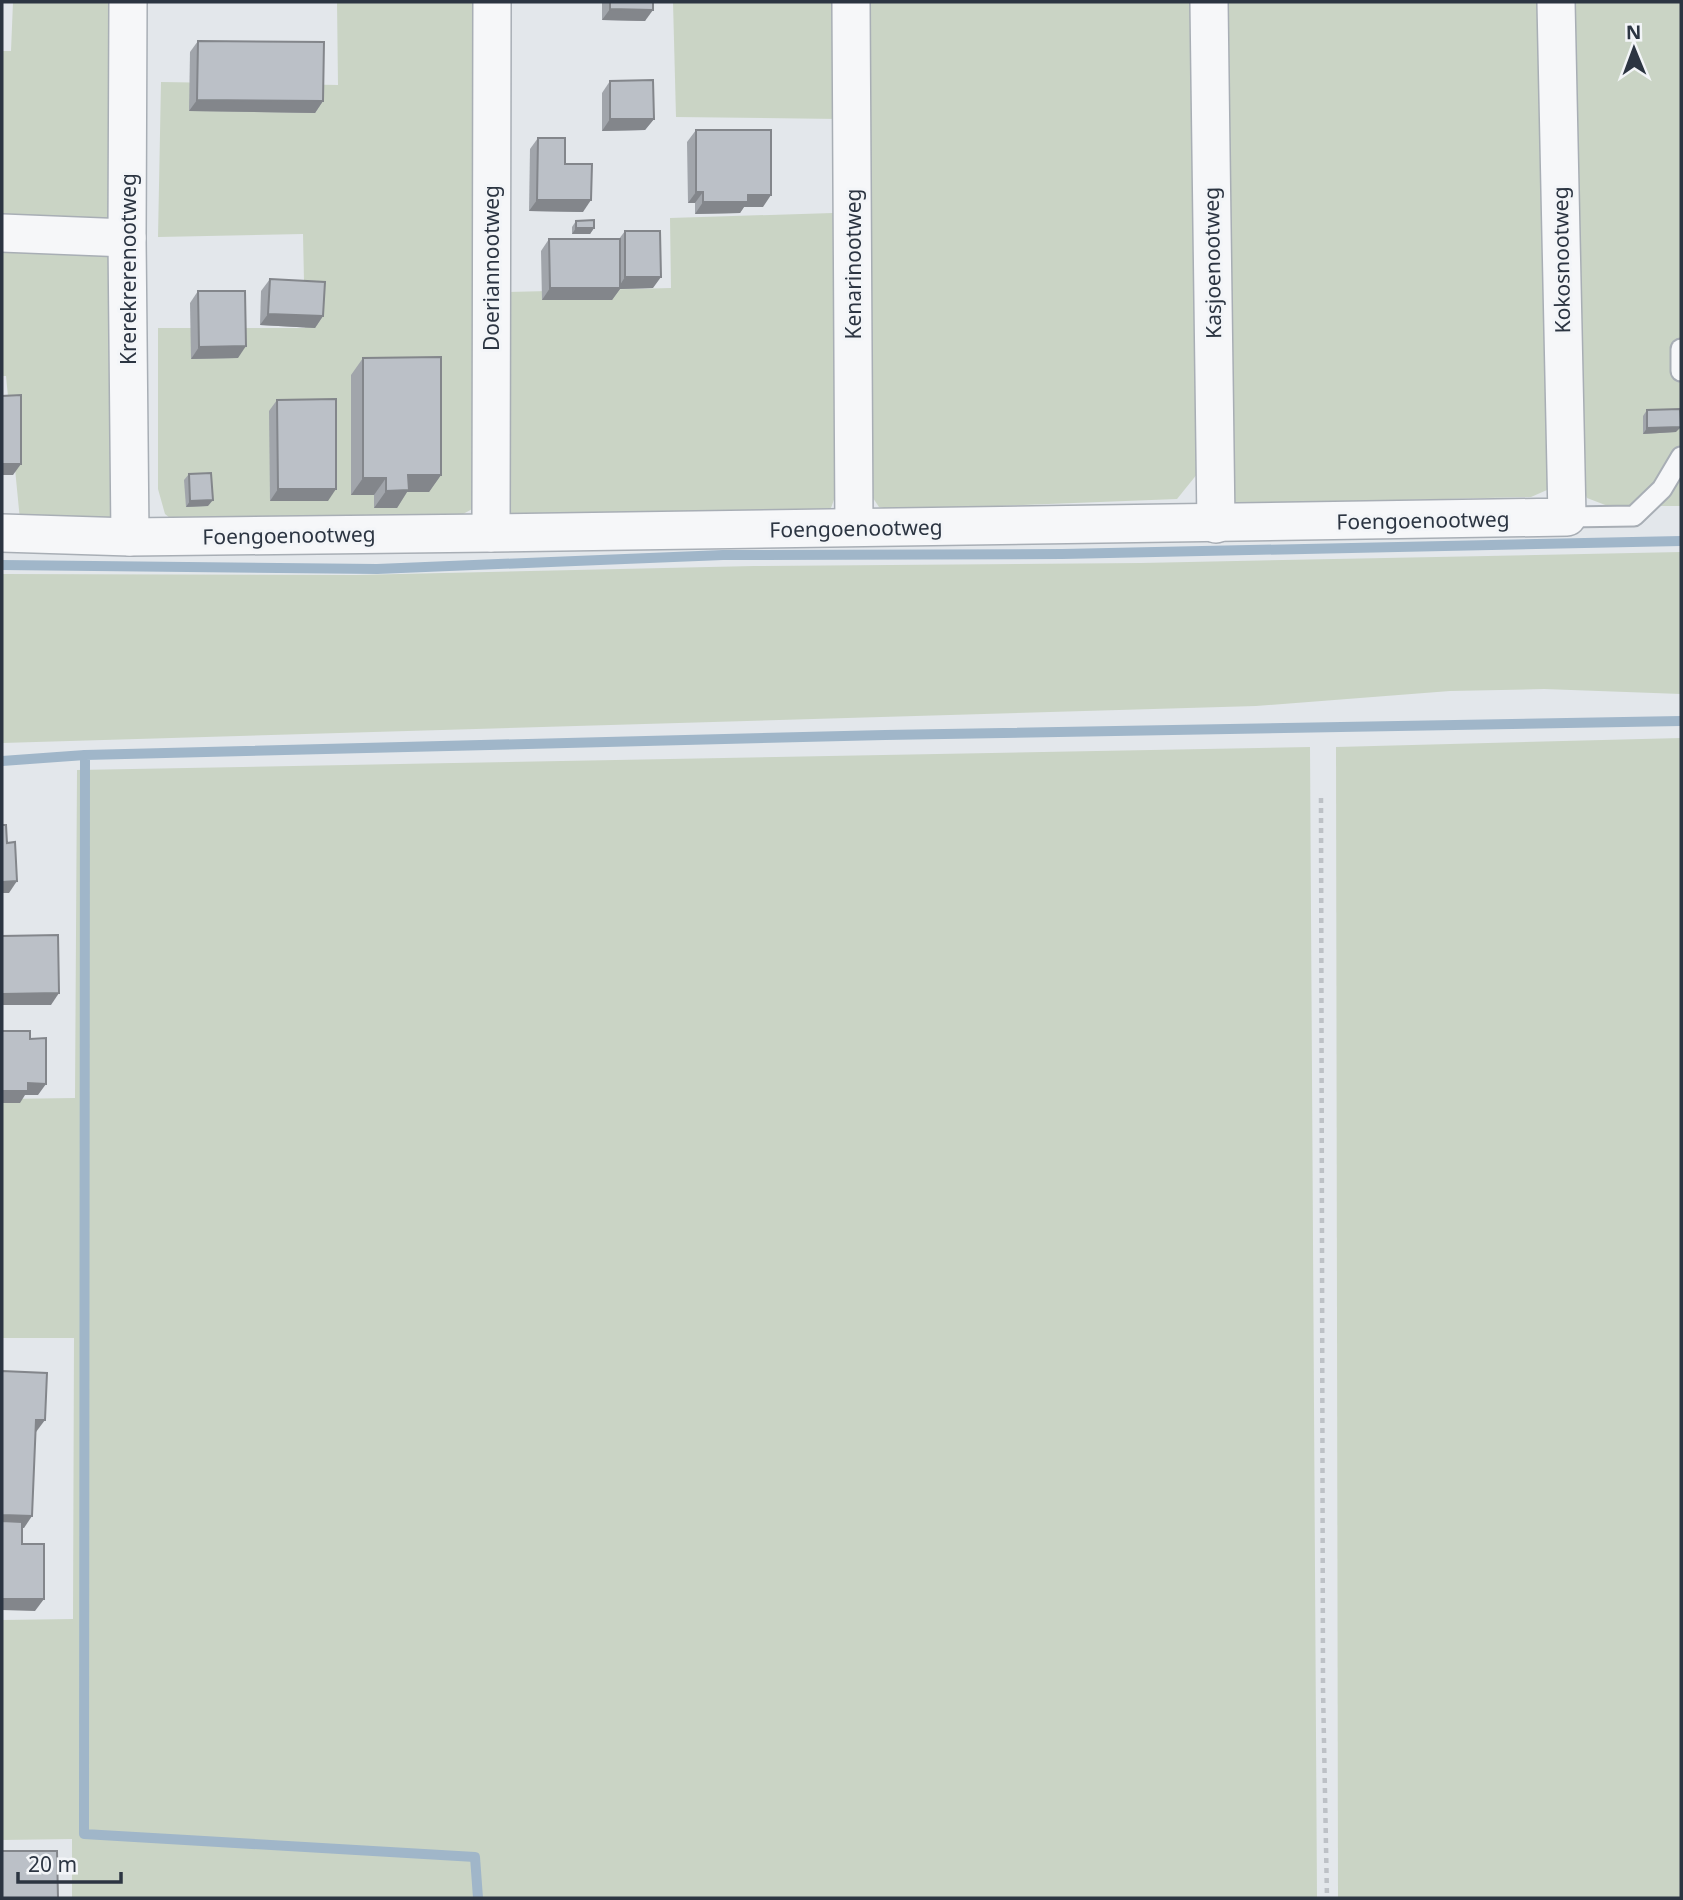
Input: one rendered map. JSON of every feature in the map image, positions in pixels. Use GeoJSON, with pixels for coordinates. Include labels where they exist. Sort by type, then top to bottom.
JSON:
{"type":"FeatureCollection","features":[{"type":"Feature","properties":{"kind":"street","name":"Krerekrerenootweg"},"geometry":{"type":"LineString","coordinates":[[128,2],[130,537]]}},
{"type":"Feature","properties":{"kind":"street","name":"Doeriannootweg"},"geometry":{"type":"LineString","coordinates":[[491,533],[492,2]]}},
{"type":"Feature","properties":{"kind":"street","name":"Kenarinootweg"},"geometry":{"type":"LineString","coordinates":[[851,2],[854,527]]}},
{"type":"Feature","properties":{"kind":"street","name":"Kasjoenootweg"},"geometry":{"type":"LineString","coordinates":[[1209,2],[1216,524]]}},
{"type":"Feature","properties":{"kind":"street","name":"Kokosnootweg"},"geometry":{"type":"LineString","coordinates":[[1556,2],[1567,517]]}},
{"type":"Feature","properties":{"kind":"street"},"geometry":{"type":"LineString","coordinates":[[2,233],[127,238]]}},
{"type":"Feature","properties":{"kind":"street","name":"Foengoenootweg"},"geometry":{"type":"LineString","coordinates":[[2,533],[130,537],[1216,524],[1567,517]]}},
{"type":"Feature","properties":{"kind":"lane"},"geometry":{"type":"LineString","coordinates":[[1681,349],[1681,371]]}},
{"type":"Feature","properties":{"kind":"lane","name":"Foengoenootweg"},"geometry":{"type":"LineString","coordinates":[[1567,517],[1634,516],[1662,489],[1681,457]]}},
{"type":"Feature","properties":{"kind":"path"},"geometry":{"type":"LineString","coordinates":[[1321,798],[1323,1675],[1327,1898]]}},
{"type":"Feature","properties":{"kind":"green space"},"geometry":{"type":"Polygon","coordinates":[[[13,2],[135,2],[114,225],[2,216],[2,51],[11,51],[13,2]]]}},
{"type":"Feature","properties":{"kind":"green space"},"geometry":{"type":"Polygon","coordinates":[[[337,2],[480,2],[474,508],[454,519],[180,526],[165,514],[158,489],[158,328],[305,328],[303,234],[158,237],[161,82],[338,85],[337,2]]]}},
{"type":"Feature","properties":{"kind":"green space"},"geometry":{"type":"Polygon","coordinates":[[[673,2],[838,2],[839,119],[676,117],[673,2]]]}},
{"type":"Feature","properties":{"kind":"green space"},"geometry":{"type":"Polygon","coordinates":[[[868,2],[1193,2],[1198,473],[1177,499],[894,510],[879,507],[871,495],[868,2]]]}},
{"type":"Feature","properties":{"kind":"green space"},"geometry":{"type":"Polygon","coordinates":[[[1223,2],[1547,2],[1553,471],[1547,490],[1531,497],[1234,504],[1223,2]]]}},
{"type":"Feature","properties":{"kind":"green space"},"geometry":{"type":"Polygon","coordinates":[[[1569,2],[1681,2],[1681,506],[1608,506],[1587,498],[1577,477],[1569,2]]]}},
{"type":"Feature","properties":{"kind":"green space"},"geometry":{"type":"Polygon","coordinates":[[[833,213],[836,494],[831,508],[810,511],[512,519],[504,499],[503,292],[671,288],[670,218],[833,213]]]}},
{"type":"Feature","properties":{"kind":"green space"},"geometry":{"type":"Polygon","coordinates":[[[2,238],[124,251],[134,495],[111,521],[20,520],[6,376],[2,376],[2,238]]]}},
{"type":"Feature","properties":{"kind":"green space"},"geometry":{"type":"Polygon","coordinates":[[[1681,552],[1681,694],[1544,689],[1450,691],[1256,706],[2,743],[2,574],[356,575],[1681,552]]]}},
{"type":"Feature","properties":{"kind":"green space"},"geometry":{"type":"Polygon","coordinates":[[[1681,738],[1681,1898],[1338,1898],[1336,747],[1681,738]]]}},
{"type":"Feature","properties":{"kind":"green space"},"geometry":{"type":"Polygon","coordinates":[[[1310,747],[1317,1898],[72,1898],[72,1839],[2,1840],[2,1620],[73,1619],[74,1338],[2,1338],[2,1099],[75,1098],[77,770],[1310,747]]]}},
{"type":"Feature","properties":{"kind":"building"},"geometry":{"type":"Polygon","coordinates":[[[610,2],[653,2],[653,10],[610,9],[610,2]]]}},
{"type":"Feature","properties":{"kind":"building"},"geometry":{"type":"Polygon","coordinates":[[[198,41],[324,42],[323,101],[197,100],[198,41]]]}},
{"type":"Feature","properties":{"kind":"building"},"geometry":{"type":"Polygon","coordinates":[[[653,80],[654,119],[610,119],[610,81],[653,80]]]}},
{"type":"Feature","properties":{"kind":"building"},"geometry":{"type":"Polygon","coordinates":[[[696,130],[771,130],[771,195],[748,195],[748,202],[703,202],[703,192],[696,192],[696,130]]]}},
{"type":"Feature","properties":{"kind":"building"},"geometry":{"type":"Polygon","coordinates":[[[538,138],[565,138],[565,164],[592,164],[591,200],[537,200],[538,138]]]}},
{"type":"Feature","properties":{"kind":"building"},"geometry":{"type":"Polygon","coordinates":[[[594,220],[594,228],[576,228],[576,221],[594,220]]]}},
{"type":"Feature","properties":{"kind":"building"},"geometry":{"type":"Polygon","coordinates":[[[625,231],[660,231],[661,277],[625,277],[625,231]]]}},
{"type":"Feature","properties":{"kind":"building"},"geometry":{"type":"Polygon","coordinates":[[[549,239],[620,239],[620,288],[550,288],[549,239]]]}},
{"type":"Feature","properties":{"kind":"building"},"geometry":{"type":"Polygon","coordinates":[[[270,279],[325,282],[323,316],[268,314],[270,279]]]}},
{"type":"Feature","properties":{"kind":"building"},"geometry":{"type":"Polygon","coordinates":[[[198,291],[245,291],[246,346],[199,347],[198,291]]]}},
{"type":"Feature","properties":{"kind":"building"},"geometry":{"type":"Polygon","coordinates":[[[441,357],[441,475],[408,475],[409,490],[386,491],[386,478],[363,478],[363,358],[441,357]]]}},
{"type":"Feature","properties":{"kind":"building"},"geometry":{"type":"Polygon","coordinates":[[[21,395],[21,464],[2,464],[2,396],[21,395]]]}},
{"type":"Feature","properties":{"kind":"building"},"geometry":{"type":"Polygon","coordinates":[[[336,399],[336,489],[278,489],[277,400],[336,399]]]}},
{"type":"Feature","properties":{"kind":"building"},"geometry":{"type":"Polygon","coordinates":[[[1680,409],[1681,427],[1647,428],[1647,410],[1680,409]]]}},
{"type":"Feature","properties":{"kind":"building"},"geometry":{"type":"Polygon","coordinates":[[[211,473],[213,500],[190,501],[189,474],[211,473]]]}},
{"type":"Feature","properties":{"kind":"building"},"geometry":{"type":"Polygon","coordinates":[[[2,825],[6,825],[7,843],[15,842],[17,881],[2,882],[2,825]]]}},
{"type":"Feature","properties":{"kind":"building"},"geometry":{"type":"Polygon","coordinates":[[[58,935],[59,993],[2,994],[2,936],[58,935]]]}},
{"type":"Feature","properties":{"kind":"building"},"geometry":{"type":"Polygon","coordinates":[[[2,1031],[30,1031],[30,1039],[46,1038],[46,1084],[28,1083],[28,1091],[2,1091],[2,1031]]]}},
{"type":"Feature","properties":{"kind":"building"},"geometry":{"type":"Polygon","coordinates":[[[2,1371],[47,1373],[45,1420],[36,1420],[32,1516],[2,1515],[2,1371]]]}},
{"type":"Feature","properties":{"kind":"building"},"geometry":{"type":"Polygon","coordinates":[[[2,1521],[22,1522],[22,1544],[44,1544],[44,1599],[2,1599],[2,1521]]]}},
{"type":"Feature","properties":{"kind":"building"},"geometry":{"type":"Polygon","coordinates":[[[2,1851],[57,1851],[58,1898],[2,1898],[2,1851]]]}},
{"type":"Feature","properties":{"kind":"waterway"},"geometry":{"type":"LineString","coordinates":[[2,565],[377,569],[723,555],[1062,554],[1681,541]]}},
{"type":"Feature","properties":{"kind":"waterway"},"geometry":{"type":"LineString","coordinates":[[478,1898],[475,1857],[84,1834],[85,755],[885,735],[1681,721]]}},
{"type":"Feature","properties":{"kind":"waterway"},"geometry":{"type":"LineString","coordinates":[[2,761],[85,755]]}}]}
